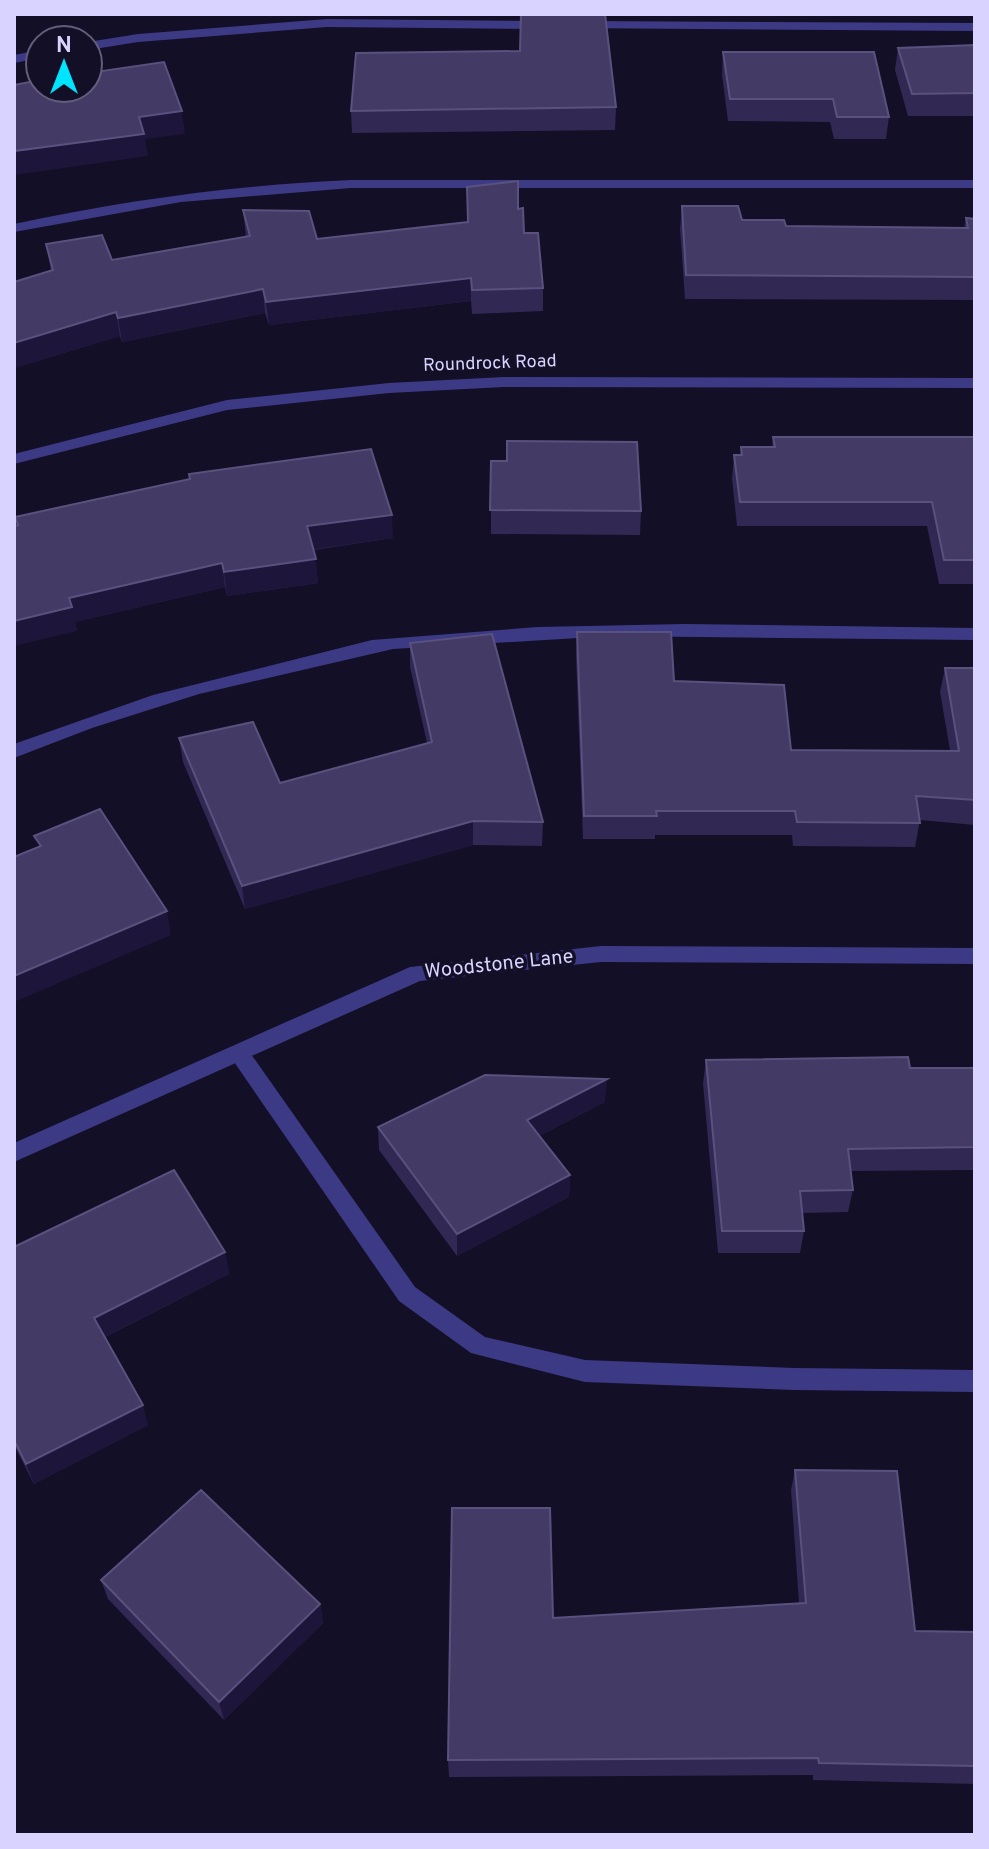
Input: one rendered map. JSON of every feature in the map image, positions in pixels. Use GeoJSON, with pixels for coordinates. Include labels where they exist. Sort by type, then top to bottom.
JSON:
{"type":"FeatureCollection","features":[{"type":"Feature","properties":{"kind":"street"},"geometry":{"type":"LineString","coordinates":[[104,43],[327,23],[975,27]]}},
{"type":"Feature","properties":{"kind":"street"},"geometry":{"type":"LineString","coordinates":[[14,228],[87,212],[273,187],[351,184],[975,184]]}},
{"type":"Feature","properties":{"kind":"street","name":"Roundrock Road"},"geometry":{"type":"LineString","coordinates":[[14,459],[227,405],[389,388],[504,382],[975,383]]}},
{"type":"Feature","properties":{"kind":"street"},"geometry":{"type":"LineString","coordinates":[[14,751],[50,736],[182,694],[277,668],[390,643],[492,636],[668,631],[975,634]]}},
{"type":"Feature","properties":{"kind":"street","name":"Woodstone Lane"},"geometry":{"type":"LineString","coordinates":[[14,1153],[417,973],[601,954],[975,956]]}},
{"type":"Feature","properties":{"kind":"street"},"geometry":{"type":"LineString","coordinates":[[239,1053],[407,1294],[479,1346],[585,1371],[794,1379],[975,1381]]}},
{"type":"Feature","properties":{"kind":"building"},"geometry":{"type":"Polygon","coordinates":[[[521,14],[605,14],[616,107],[351,111],[356,53],[520,51],[521,14]]]}},
{"type":"Feature","properties":{"kind":"building"},"geometry":{"type":"Polygon","coordinates":[[[975,45],[975,93],[912,94],[898,48],[975,45]]]}},
{"type":"Feature","properties":{"kind":"building"},"geometry":{"type":"Polygon","coordinates":[[[723,52],[874,52],[889,117],[837,117],[833,99],[730,99],[723,52]]]}},
{"type":"Feature","properties":{"kind":"building"},"geometry":{"type":"Polygon","coordinates":[[[164,62],[182,111],[139,117],[144,134],[14,151],[14,85],[24,83],[24,104],[104,104],[104,71],[164,62]]]}},
{"type":"Feature","properties":{"kind":"building"},"geometry":{"type":"Polygon","coordinates":[[[518,181],[518,209],[523,208],[524,233],[538,233],[543,288],[472,290],[471,278],[266,302],[263,289],[118,318],[116,312],[14,343],[14,282],[53,270],[46,244],[102,235],[112,260],[250,236],[243,210],[309,211],[317,239],[468,222],[467,187],[518,181]]]}},
{"type":"Feature","properties":{"kind":"building"},"geometry":{"type":"Polygon","coordinates":[[[682,206],[738,206],[742,220],[784,220],[786,226],[968,228],[966,218],[975,219],[975,277],[686,275],[682,206]]]}},
{"type":"Feature","properties":{"kind":"building"},"geometry":{"type":"Polygon","coordinates":[[[773,437],[975,437],[975,560],[944,560],[932,502],[740,502],[734,455],[742,455],[741,447],[775,447],[773,437]]]}},
{"type":"Feature","properties":{"kind":"building"},"geometry":{"type":"Polygon","coordinates":[[[507,441],[637,442],[641,511],[490,510],[491,461],[507,461],[507,441]]]}},
{"type":"Feature","properties":{"kind":"building"},"geometry":{"type":"Polygon","coordinates":[[[371,449],[392,515],[307,526],[316,559],[224,572],[222,563],[69,598],[72,607],[14,621],[14,526],[18,525],[15,517],[190,479],[189,474],[371,449]]]}},
{"type":"Feature","properties":{"kind":"building"},"geometry":{"type":"Polygon","coordinates":[[[577,632],[671,632],[674,681],[784,685],[791,750],[959,751],[945,668],[975,668],[975,800],[916,796],[920,823],[797,822],[795,811],[656,811],[657,816],[584,816],[577,632]]]}},
{"type":"Feature","properties":{"kind":"building"},"geometry":{"type":"Polygon","coordinates":[[[492,634],[543,822],[473,821],[242,886],[179,738],[253,722],[280,783],[432,742],[410,643],[492,634]]]}},
{"type":"Feature","properties":{"kind":"building"},"geometry":{"type":"Polygon","coordinates":[[[100,809],[167,911],[14,976],[14,857],[41,846],[34,836],[100,809]]]}},
{"type":"Feature","properties":{"kind":"building"},"geometry":{"type":"Polygon","coordinates":[[[908,1057],[910,1068],[975,1068],[975,1147],[848,1149],[853,1190],[800,1191],[804,1231],[722,1231],[706,1060],[908,1057]]]}},
{"type":"Feature","properties":{"kind":"building"},"geometry":{"type":"Polygon","coordinates":[[[485,1075],[607,1079],[527,1120],[570,1175],[457,1234],[378,1127],[485,1075]]]}},
{"type":"Feature","properties":{"kind":"building"},"geometry":{"type":"Polygon","coordinates":[[[174,1170],[225,1252],[94,1318],[143,1405],[26,1464],[14,1440],[14,1247],[174,1170]]]}},
{"type":"Feature","properties":{"kind":"building"},"geometry":{"type":"Polygon","coordinates":[[[795,1470],[897,1471],[915,1631],[975,1632],[975,1766],[819,1763],[818,1758],[448,1760],[452,1508],[550,1508],[553,1618],[806,1603],[795,1470]]]}},
{"type":"Feature","properties":{"kind":"building"},"geometry":{"type":"Polygon","coordinates":[[[201,1490],[320,1604],[219,1702],[101,1580],[201,1490]]]}}]}
